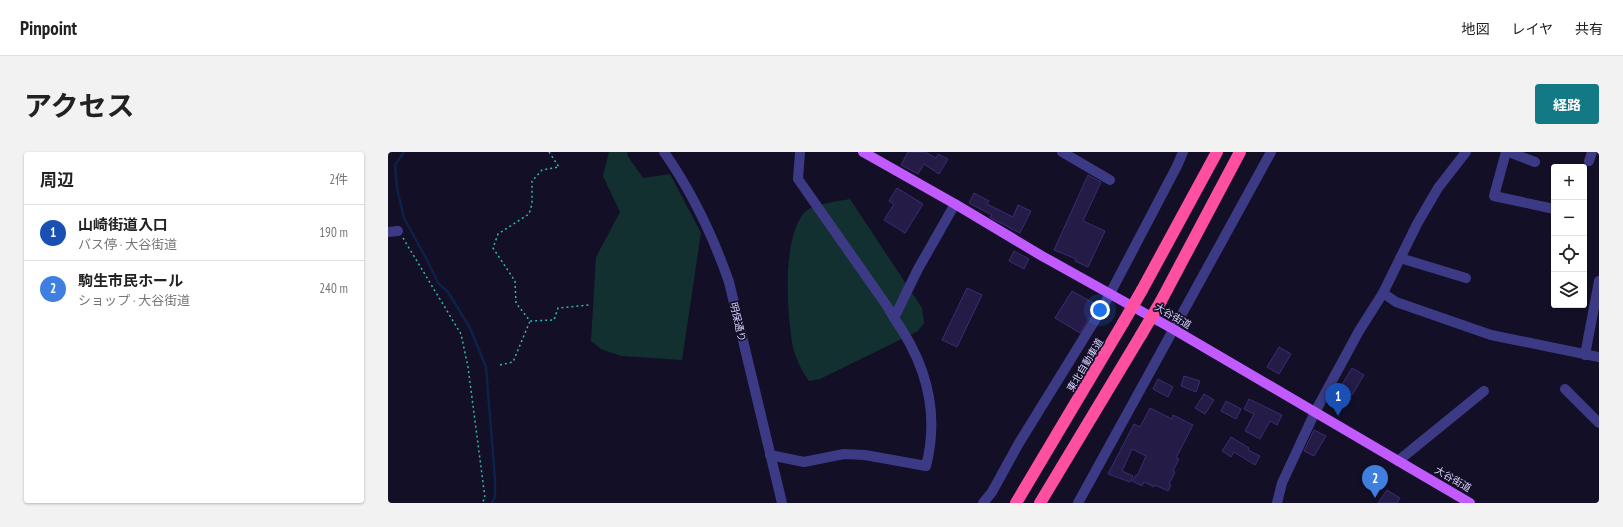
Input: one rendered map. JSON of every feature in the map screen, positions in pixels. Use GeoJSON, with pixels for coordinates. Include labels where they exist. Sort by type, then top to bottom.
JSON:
{"type":"FeatureCollection","features":[{"type":"Feature","properties":{"kind":"highway","name":"東北自動車道"},"geometry":{"type":"LineString","coordinates":[[1016,503],[1124,323],[1217,152]]}},
{"type":"Feature","properties":{"kind":"highway"},"geometry":{"type":"LineString","coordinates":[[1040,503],[1161,301],[1240,152]]}},
{"type":"Feature","properties":{"kind":"main road","name":"大谷街道"},"geometry":{"type":"LineString","coordinates":[[863,152],[955,204],[1008,237],[1173,329],[1470,503]]}},
{"type":"Feature","properties":{"kind":"street","name":"明保通り"},"geometry":{"type":"LineString","coordinates":[[664,152],[690,192],[717,248],[729,282],[782,503]]}},
{"type":"Feature","properties":{"kind":"street"},"geometry":{"type":"LineString","coordinates":[[770,455],[804,462],[844,454],[865,455],[926,466],[931,446],[933,422],[929,397],[920,363],[887,306],[798,179],[800,152]]}},
{"type":"Feature","properties":{"kind":"street"},"geometry":{"type":"LineString","coordinates":[[1062,152],[1110,180]]}},
{"type":"Feature","properties":{"kind":"street"},"geometry":{"type":"LineString","coordinates":[[984,503],[992,492],[1019,443],[1103,307],[1183,152]]}},
{"type":"Feature","properties":{"kind":"street"},"geometry":{"type":"LineString","coordinates":[[1078,503],[1271,152]]}},
{"type":"Feature","properties":{"kind":"street"},"geometry":{"type":"LineString","coordinates":[[1277,503],[1282,483],[1315,412],[1359,331],[1383,293],[1417,224],[1438,188],[1466,152]]}},
{"type":"Feature","properties":{"kind":"street"},"geometry":{"type":"LineString","coordinates":[[1506,152],[1494,196],[1551,208]]}},
{"type":"Feature","properties":{"kind":"street"},"geometry":{"type":"LineString","coordinates":[[1509,152],[1535,162]]}},
{"type":"Feature","properties":{"kind":"street"},"geometry":{"type":"LineString","coordinates":[[894,318],[918,269],[955,204]]}},
{"type":"Feature","properties":{"kind":"street"},"geometry":{"type":"LineString","coordinates":[[1400,258],[1466,278]]}},
{"type":"Feature","properties":{"kind":"street"},"geometry":{"type":"LineString","coordinates":[[1585,355],[1599,281]]}},
{"type":"Feature","properties":{"kind":"street"},"geometry":{"type":"LineString","coordinates":[[1383,293],[1396,302],[1491,335],[1599,357]]}},
{"type":"Feature","properties":{"kind":"street"},"geometry":{"type":"LineString","coordinates":[[1565,389],[1599,423]]}},
{"type":"Feature","properties":{"kind":"street"},"geometry":{"type":"LineString","coordinates":[[1398,461],[1484,392]]}},
{"type":"Feature","properties":{"kind":"path"},"geometry":{"type":"LineString","coordinates":[[530,321],[516,303],[515,281],[493,248],[498,234],[529,214],[532,204],[532,182],[542,170],[559,167],[549,152]]}},
{"type":"Feature","properties":{"kind":"path"},"geometry":{"type":"LineString","coordinates":[[393,232],[461,334],[468,367],[477,430],[485,498],[482,503]]}},
{"type":"Feature","properties":{"kind":"path"},"geometry":{"type":"LineString","coordinates":[[530,321],[554,320],[558,308],[589,305]]}},
{"type":"Feature","properties":{"kind":"path"},"geometry":{"type":"LineString","coordinates":[[500,365],[513,362],[530,321]]}},
{"type":"Feature","properties":{"kind":"green space"},"geometry":{"type":"Polygon","coordinates":[[[609,152],[628,152],[627,155],[643,178],[670,174],[701,233],[682,360],[621,356],[601,349],[591,341],[596,257],[620,212],[603,176],[609,152]]]}},
{"type":"Feature","properties":{"kind":"green space"},"geometry":{"type":"Polygon","coordinates":[[[850,199],[922,308],[924,323],[918,331],[820,379],[809,381],[796,357],[790,328],[788,275],[792,240],[797,225],[804,213],[808,210],[826,203],[850,199]]]}},
{"type":"Feature","properties":{"kind":"building"},"geometry":{"type":"Polygon","coordinates":[[[908,152],[925,152],[936,158],[938,154],[948,159],[939,174],[924,164],[918,174],[901,165],[908,152]]]}},
{"type":"Feature","properties":{"kind":"building"},"geometry":{"type":"Polygon","coordinates":[[[1088,175],[1101,182],[1083,221],[1105,231],[1088,267],[1075,261],[1076,259],[1054,250],[1088,175]]]}},
{"type":"Feature","properties":{"kind":"building"},"geometry":{"type":"Polygon","coordinates":[[[897,188],[923,204],[905,233],[884,220],[894,204],[889,201],[897,188]]]}},
{"type":"Feature","properties":{"kind":"building"},"geometry":{"type":"Polygon","coordinates":[[[974,193],[989,201],[987,204],[1013,217],[1018,205],[1031,211],[1020,233],[991,218],[990,217],[992,215],[969,203],[974,193]]]}},
{"type":"Feature","properties":{"kind":"building"},"geometry":{"type":"Polygon","coordinates":[[[1014,251],[1029,259],[1024,269],[1009,261],[1014,251]]]}},
{"type":"Feature","properties":{"kind":"building"},"geometry":{"type":"Polygon","coordinates":[[[967,288],[982,295],[957,347],[942,340],[967,288]]]}},
{"type":"Feature","properties":{"kind":"building"},"geometry":{"type":"Polygon","coordinates":[[[1072,291],[1097,305],[1080,333],[1055,318],[1072,291]]]}},
{"type":"Feature","properties":{"kind":"building"},"geometry":{"type":"Polygon","coordinates":[[[1279,347],[1291,354],[1279,374],[1267,367],[1279,347]]]}},
{"type":"Feature","properties":{"kind":"building"},"geometry":{"type":"Polygon","coordinates":[[[1352,368],[1364,375],[1352,395],[1340,388],[1352,368]]]}},
{"type":"Feature","properties":{"kind":"building"},"geometry":{"type":"Polygon","coordinates":[[[1184,376],[1200,381],[1196,392],[1181,386],[1184,376]]]}},
{"type":"Feature","properties":{"kind":"building"},"geometry":{"type":"Polygon","coordinates":[[[1158,379],[1173,387],[1168,397],[1153,389],[1158,379]]]}},
{"type":"Feature","properties":{"kind":"building"},"geometry":{"type":"Polygon","coordinates":[[[1204,394],[1214,400],[1205,414],[1195,408],[1204,394]]]}},
{"type":"Feature","properties":{"kind":"building"},"geometry":{"type":"Polygon","coordinates":[[[1249,399],[1282,415],[1277,425],[1270,421],[1260,439],[1245,431],[1254,414],[1244,409],[1249,399]]]}},
{"type":"Feature","properties":{"kind":"building"},"geometry":{"type":"Polygon","coordinates":[[[1226,401],[1241,409],[1236,419],[1221,411],[1226,401]]]}},
{"type":"Feature","properties":{"kind":"building"},"geometry":{"type":"Polygon","coordinates":[[[1150,408],[1172,419],[1173,415],[1193,425],[1176,458],[1179,459],[1173,471],[1175,472],[1169,484],[1171,485],[1168,491],[1155,485],[1154,487],[1144,482],[1142,486],[1132,481],[1136,475],[1137,476],[1146,456],[1132,449],[1122,471],[1133,476],[1130,482],[1108,474],[1134,424],[1140,427],[1150,408]]]}},
{"type":"Feature","properties":{"kind":"building"},"geometry":{"type":"Polygon","coordinates":[[[1314,430],[1326,436],[1314,456],[1304,451],[1314,430]]]}},
{"type":"Feature","properties":{"kind":"building"},"geometry":{"type":"Polygon","coordinates":[[[1231,437],[1249,448],[1248,450],[1260,456],[1255,465],[1234,452],[1231,457],[1222,451],[1231,437]]]}},
{"type":"Feature","properties":{"kind":"building"},"geometry":{"type":"Polygon","coordinates":[[[1387,490],[1400,498],[1397,503],[1378,503],[1387,490]]]}},
{"type":"Feature","properties":{"kind":"waterway"},"geometry":{"type":"LineString","coordinates":[[404,152],[395,165],[397,188],[404,218],[438,283],[448,292],[470,328],[486,367],[495,480],[495,497],[492,503]]}},
{"type":"Feature","properties":{"kind":"place","name":"山崎街道入口"},"geometry":{"type":"Point","coordinates":[1338,416]}},
{"type":"Feature","properties":{"kind":"place","name":"駒生市民ホール"},"geometry":{"type":"Point","coordinates":[1375,498]}}]}
